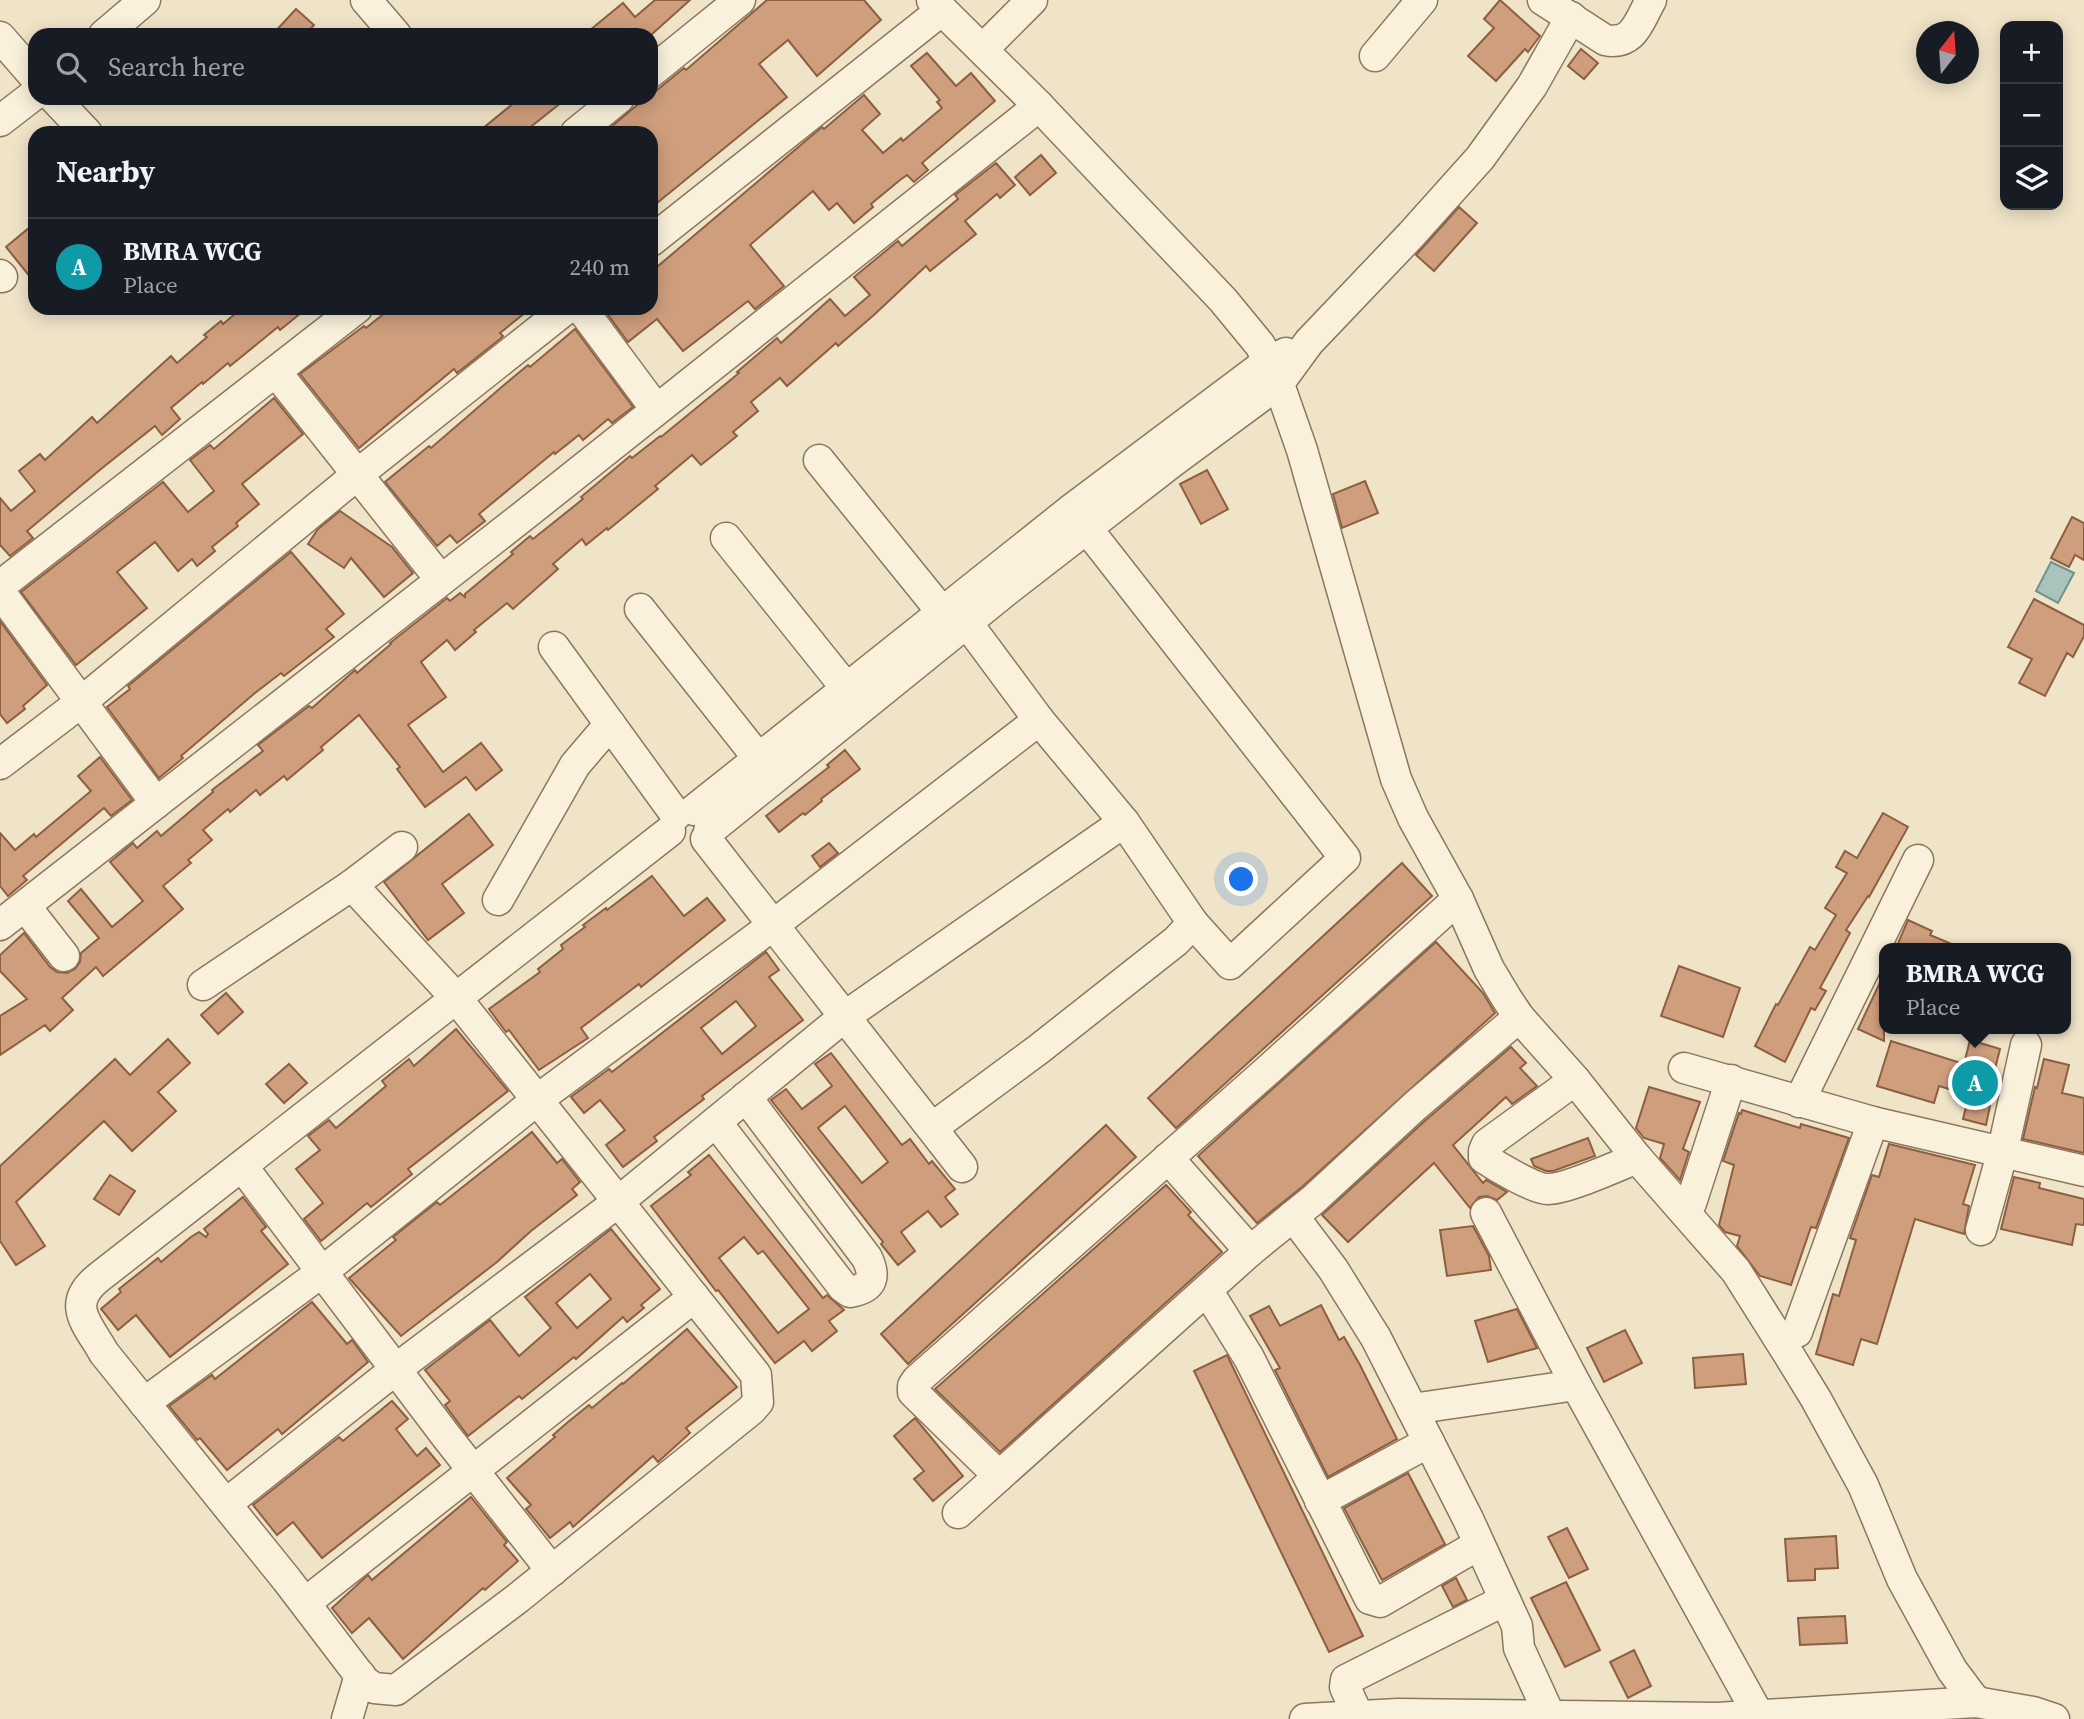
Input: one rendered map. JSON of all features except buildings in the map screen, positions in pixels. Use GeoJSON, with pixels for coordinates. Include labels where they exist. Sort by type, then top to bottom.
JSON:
{"type":"FeatureCollection","features":[{"type":"Feature","properties":{"kind":"street"},"geometry":{"type":"LineString","coordinates":[[112,28],[145,0]]}},
{"type":"Feature","properties":{"kind":"street"},"geometry":{"type":"LineString","coordinates":[[366,0],[390,28]]}},
{"type":"Feature","properties":{"kind":"street"},"geometry":{"type":"LineString","coordinates":[[658,66],[740,0]]}},
{"type":"Feature","properties":{"kind":"street"},"geometry":{"type":"LineString","coordinates":[[983,49],[1032,0]]}},
{"type":"Feature","properties":{"kind":"street"},"geometry":{"type":"LineString","coordinates":[[1376,56],[1422,0]]}},
{"type":"Feature","properties":{"kind":"street"},"geometry":{"type":"LineString","coordinates":[[1543,0],[1605,40],[1623,41],[1629,37],[1651,0]]}},
{"type":"Feature","properties":{"kind":"street"},"geometry":{"type":"LineString","coordinates":[[658,236],[937,5],[1039,106],[1223,300],[1249,329],[1274,372],[1302,450],[1396,779],[1413,818],[1458,899],[1489,969],[1519,1017],[1736,1271],[1789,1354],[1863,1485],[1902,1579],[1952,1670],[1976,1702]]}},
{"type":"Feature","properties":{"kind":"street"},"geometry":{"type":"LineString","coordinates":[[352,885],[457,999],[694,1297],[756,1376],[758,1402],[552,1571],[396,1690],[374,1688],[360,1675],[104,1353],[80,1311],[80,1298],[85,1289],[457,999],[820,726],[1078,519],[1274,372],[1309,342],[1480,158],[1532,86],[1571,18]]}},
{"type":"Feature","properties":{"kind":"street"},"geometry":{"type":"LineString","coordinates":[[0,37],[28,69]]}},
{"type":"Feature","properties":{"kind":"street"},"geometry":{"type":"LineString","coordinates":[[0,121],[28,99]]}},
{"type":"Feature","properties":{"kind":"street"},"geometry":{"type":"LineString","coordinates":[[61,105],[81,126]]}},
{"type":"Feature","properties":{"kind":"street"},"geometry":{"type":"LineString","coordinates":[[585,126],[610,105]]}},
{"type":"Feature","properties":{"kind":"street"},"geometry":{"type":"LineString","coordinates":[[0,925],[1039,106]]}},
{"type":"Feature","properties":{"kind":"street"},"geometry":{"type":"LineString","coordinates":[[0,586],[348,315]]}},
{"type":"Feature","properties":{"kind":"street"},"geometry":{"type":"LineString","coordinates":[[0,764],[558,315]]}},
{"type":"Feature","properties":{"kind":"street"},"geometry":{"type":"LineString","coordinates":[[586,315],[656,409]]}},
{"type":"Feature","properties":{"kind":"street"},"geometry":{"type":"LineString","coordinates":[[276,372],[440,580]]}},
{"type":"Feature","properties":{"kind":"street"},"geometry":{"type":"LineString","coordinates":[[819,460],[955,617],[1124,822],[1194,923],[1230,964],[1345,858],[1078,519]]}},
{"type":"Feature","properties":{"kind":"street"},"geometry":{"type":"LineString","coordinates":[[726,538],[847,689]]}},
{"type":"Feature","properties":{"kind":"street"},"geometry":{"type":"LineString","coordinates":[[0,592],[156,803]]}},
{"type":"Feature","properties":{"kind":"street"},"geometry":{"type":"LineString","coordinates":[[640,610],[759,759]]}},
{"type":"Feature","properties":{"kind":"street"},"geometry":{"type":"LineString","coordinates":[[691,825],[759,759],[820,726],[847,689],[955,617]]}},
{"type":"Feature","properties":{"kind":"street"},"geometry":{"type":"LineString","coordinates":[[554,647],[610,724],[962,1167]]}},
{"type":"Feature","properties":{"kind":"street"},"geometry":{"type":"LineString","coordinates":[[144,1403],[322,1272],[537,1100],[772,926],[1039,720]]}},
{"type":"Feature","properties":{"kind":"street"},"geometry":{"type":"LineString","coordinates":[[498,900],[575,765],[610,724]]}},
{"type":"Feature","properties":{"kind":"street"},"geometry":{"type":"LineString","coordinates":[[226,1504],[396,1369],[618,1202],[844,1017],[1124,822]]}},
{"type":"Feature","properties":{"kind":"street"},"geometry":{"type":"LineString","coordinates":[[203,985],[352,885],[402,846]]}},
{"type":"Feature","properties":{"kind":"street"},"geometry":{"type":"LineString","coordinates":[[1799,1102],[1918,860]]}},
{"type":"Feature","properties":{"kind":"street"},"geometry":{"type":"LineString","coordinates":[[999,1476],[913,1392],[913,1386],[1458,899]]}},
{"type":"Feature","properties":{"kind":"street"},"geometry":{"type":"LineString","coordinates":[[25,906],[64,956]]}},
{"type":"Feature","properties":{"kind":"street"},"geometry":{"type":"LineString","coordinates":[[932,1128],[1176,941],[1194,923]]}},
{"type":"Feature","properties":{"kind":"street"},"geometry":{"type":"LineString","coordinates":[[958,1513],[1250,1251],[1519,1017]]}},
{"type":"Feature","properties":{"kind":"street"},"geometry":{"type":"LineString","coordinates":[[1981,1230],[2002,1154],[2026,1045]]}},
{"type":"Feature","properties":{"kind":"street"},"geometry":{"type":"LineString","coordinates":[[1684,1068],[1873,1122],[2084,1171]]}},
{"type":"Feature","properties":{"kind":"street"},"geometry":{"type":"LineString","coordinates":[[1575,1080],[1487,1144],[1484,1158],[1548,1189],[1637,1158]]}},
{"type":"Feature","properties":{"kind":"street"},"geometry":{"type":"LineString","coordinates":[[1691,1203],[1731,1080]]}},
{"type":"Feature","properties":{"kind":"street"},"geometry":{"type":"LineString","coordinates":[[716,1122],[843,1287],[850,1292],[861,1290],[871,1280],[873,1271],[867,1258],[746,1097]]}},
{"type":"Feature","properties":{"kind":"street"},"geometry":{"type":"LineString","coordinates":[[1797,1332],[1873,1122]]}},
{"type":"Feature","properties":{"kind":"street"},"geometry":{"type":"LineString","coordinates":[[752,1169],[784,1146]]}},
{"type":"Feature","properties":{"kind":"street"},"geometry":{"type":"LineString","coordinates":[[1168,1158],[1250,1251]]}},
{"type":"Feature","properties":{"kind":"street"},"geometry":{"type":"LineString","coordinates":[[242,1166],[552,1571]]}},
{"type":"Feature","properties":{"kind":"street"},"geometry":{"type":"LineString","coordinates":[[1486,1213],[1576,1385],[1759,1716]]}},
{"type":"Feature","properties":{"kind":"street"},"geometry":{"type":"LineString","coordinates":[[1293,1216],[1333,1269],[1376,1338],[1468,1519],[1511,1613],[1533,1641],[1561,1716]]}},
{"type":"Feature","properties":{"kind":"street"},"geometry":{"type":"LineString","coordinates":[[810,1244],[839,1220]]}},
{"type":"Feature","properties":{"kind":"street"},"geometry":{"type":"LineString","coordinates":[[1207,1290],[1249,1358],[1370,1599],[1380,1602],[1478,1545]]}},
{"type":"Feature","properties":{"kind":"street"},"geometry":{"type":"LineString","coordinates":[[305,1603],[694,1297]]}},
{"type":"Feature","properties":{"kind":"street"},"geometry":{"type":"LineString","coordinates":[[1412,1409],[1576,1385]]}},
{"type":"Feature","properties":{"kind":"street"},"geometry":{"type":"LineString","coordinates":[[1320,1501],[1429,1442]]}},
{"type":"Feature","properties":{"kind":"street"},"geometry":{"type":"LineString","coordinates":[[1359,1716],[1345,1688],[1346,1681],[1511,1613]]}},
{"type":"Feature","properties":{"kind":"street"},"geometry":{"type":"LineString","coordinates":[[347,1719],[360,1675]]}},
{"type":"Feature","properties":{"kind":"street"},"geometry":{"type":"LineString","coordinates":[[1305,1719],[1398,1714],[1717,1719],[1976,1702],[2033,1712],[2054,1719]]}},
{"type":"Feature","properties":{"kind":"water"},"geometry":{"type":"Polygon","coordinates":[[[2051,562],[2074,573],[2058,603],[2036,591],[2051,562]]]}},
{"type":"Feature","properties":{"kind":"place","name":"BMRA WCG"},"geometry":{"type":"Point","coordinates":[1975,1083]}}]}
